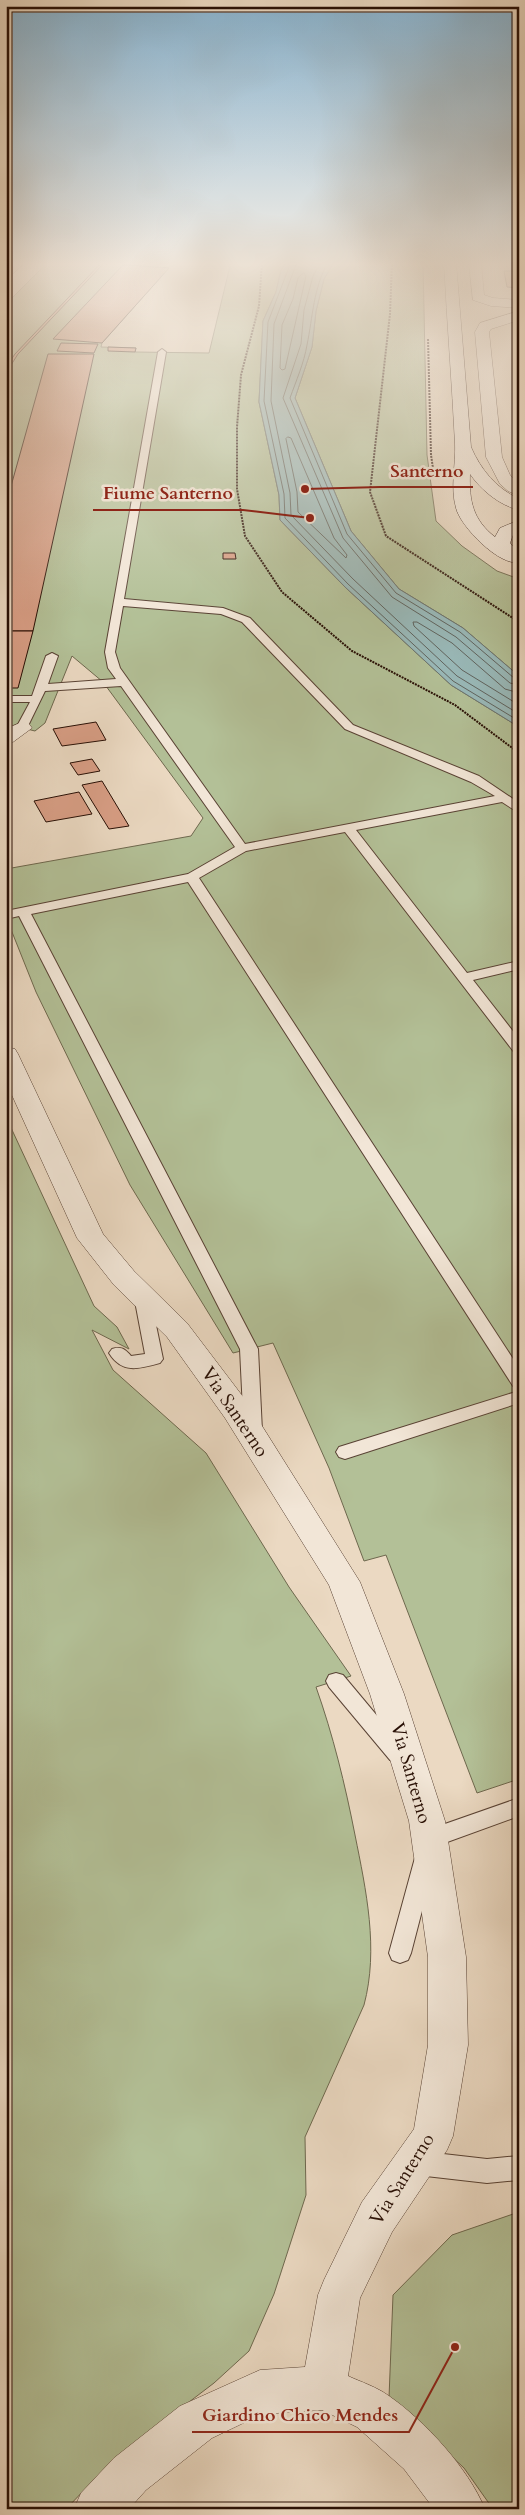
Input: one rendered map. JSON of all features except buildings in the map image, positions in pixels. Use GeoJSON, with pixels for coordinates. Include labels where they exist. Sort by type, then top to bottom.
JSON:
{"type":"FeatureCollection","features":[{"type":"Feature","properties":{"kind":"street"},"geometry":{"type":"LineString","coordinates":[[458,379],[463,447],[461,490],[464,510],[478,532],[514,558]]}},
{"type":"Feature","properties":{"kind":"street"},"geometry":{"type":"LineString","coordinates":[[487,379],[494,457],[501,476],[510,487],[519,492]]}},
{"type":"Feature","properties":{"kind":"street"},"geometry":{"type":"LineString","coordinates":[[463,447],[470,466],[482,482],[499,495],[519,505]]}},
{"type":"Feature","properties":{"kind":"street"},"geometry":{"type":"LineString","coordinates":[[514,558],[500,543],[506,532],[519,526]]}},
{"type":"Feature","properties":{"kind":"street","name":"Via Santerno"},"geometry":{"type":"LineString","coordinates":[[6,1054],[91,1238],[124,1278],[177,1330],[236,1410],[344,1582],[388,1694],[430,1839],[447,1958],[448,2045],[433,2136],[377,2217],[339,2295],[324,2388]]}},
{"type":"Feature","properties":{"kind":"street"},"geometry":{"type":"LineString","coordinates":[[98,2509],[130,2474],[196,2422],[260,2392],[324,2388],[373,2411],[420,2453],[462,2509]]}},
{"type":"Feature","properties":{"kind":"lane"},"geometry":{"type":"LineString","coordinates":[[157,379],[110,652],[114,668],[242,848]]}},
{"type":"Feature","properties":{"kind":"lane"},"geometry":{"type":"LineString","coordinates":[[119,602],[223,612],[246,620],[338,718],[349,726],[475,779],[519,809]]}},
{"type":"Feature","properties":{"kind":"lane"},"geometry":{"type":"LineString","coordinates":[[14,733],[31,716],[37,694],[52,656]]}},
{"type":"Feature","properties":{"kind":"lane"},"geometry":{"type":"LineString","coordinates":[[6,699],[124,682]]}},
{"type":"Feature","properties":{"kind":"lane"},"geometry":{"type":"LineString","coordinates":[[6,915],[192,877],[242,848],[505,798]]}},
{"type":"Feature","properties":{"kind":"lane"},"geometry":{"type":"LineString","coordinates":[[348,828],[519,1049]]}},
{"type":"Feature","properties":{"kind":"lane"},"geometry":{"type":"LineString","coordinates":[[192,877],[519,1382]]}},
{"type":"Feature","properties":{"kind":"lane"},"geometry":{"type":"LineString","coordinates":[[23,911],[249,1349],[253,1437]]}},
{"type":"Feature","properties":{"kind":"lane"},"geometry":{"type":"LineString","coordinates":[[464,978],[519,965]]}},
{"type":"Feature","properties":{"kind":"lane"},"geometry":{"type":"LineString","coordinates":[[118,1353],[127,1363],[154,1359],[142,1296]]}},
{"type":"Feature","properties":{"kind":"lane"},"geometry":{"type":"LineString","coordinates":[[345,1452],[519,1397]]}},
{"type":"Feature","properties":{"kind":"lane"},"geometry":{"type":"LineString","coordinates":[[336,1681],[412,1772]]}},
{"type":"Feature","properties":{"kind":"lane"},"geometry":{"type":"LineString","coordinates":[[400,1953],[430,1839],[519,1807]]}},
{"type":"Feature","properties":{"kind":"lane"},"geometry":{"type":"LineString","coordinates":[[415,2162],[487,2171],[519,2168]]}},
{"type":"Feature","properties":{"kind":"path"},"geometry":{"type":"LineString","coordinates":[[241,379],[237,427],[237,489],[245,536],[282,592],[352,651],[455,706],[519,753]]}},
{"type":"Feature","properties":{"kind":"path"},"geometry":{"type":"LineString","coordinates":[[383,379],[370,492],[386,536],[519,622]]}},
{"type":"Feature","properties":{"kind":"green space"},"geometry":{"type":"Polygon","coordinates":[[[6,379],[260,379],[259,402],[279,495],[280,520],[345,587],[451,685],[519,727],[519,1779],[477,1793],[386,1555],[364,1561],[329,1468],[273,1343],[233,1353],[130,1185],[36,992],[6,917],[6,869],[191,836],[203,818],[103,682],[72,656],[45,723],[35,731],[11,725],[6,728],[6,379]]]}},
{"type":"Feature","properties":{"kind":"green space"},"geometry":{"type":"Polygon","coordinates":[[[301,379],[425,379],[427,455],[436,521],[462,546],[497,571],[519,579],[519,676],[463,628],[399,589],[351,531],[295,398],[301,379]]]}},
{"type":"Feature","properties":{"kind":"green space"},"geometry":{"type":"Polygon","coordinates":[[[6,1117],[94,1306],[117,1327],[129,1349],[92,1330],[113,1370],[206,1453],[289,1587],[351,1676],[316,1687],[343,1778],[367,1898],[371,1941],[368,1984],[364,2005],[305,2137],[306,2195],[274,2294],[249,2351],[214,2383],[113,2460],[66,2509],[6,2509],[6,1117]]]}},
{"type":"Feature","properties":{"kind":"green space"},"geometry":{"type":"Polygon","coordinates":[[[519,2212],[519,2509],[493,2509],[464,2468],[389,2398],[393,2295],[452,2235],[519,2212]]]}},
{"type":"Feature","properties":{"kind":"water"},"geometry":{"type":"Polygon","coordinates":[[[260,379],[301,379],[295,398],[351,531],[399,589],[463,628],[519,676],[519,727],[451,685],[345,587],[280,520],[279,495],[259,402],[260,379]]]}},
{"type":"Feature","properties":{"kind":"place","name":"Santerno"},"geometry":{"type":"Point","coordinates":[305,489]}},
{"type":"Feature","properties":{"kind":"place","name":"Fiume Santerno"},"geometry":{"type":"Point","coordinates":[310,518]}},
{"type":"Feature","properties":{"kind":"place","name":"Giardino Chico Mendes"},"geometry":{"type":"Point","coordinates":[455,2347]}}]}
